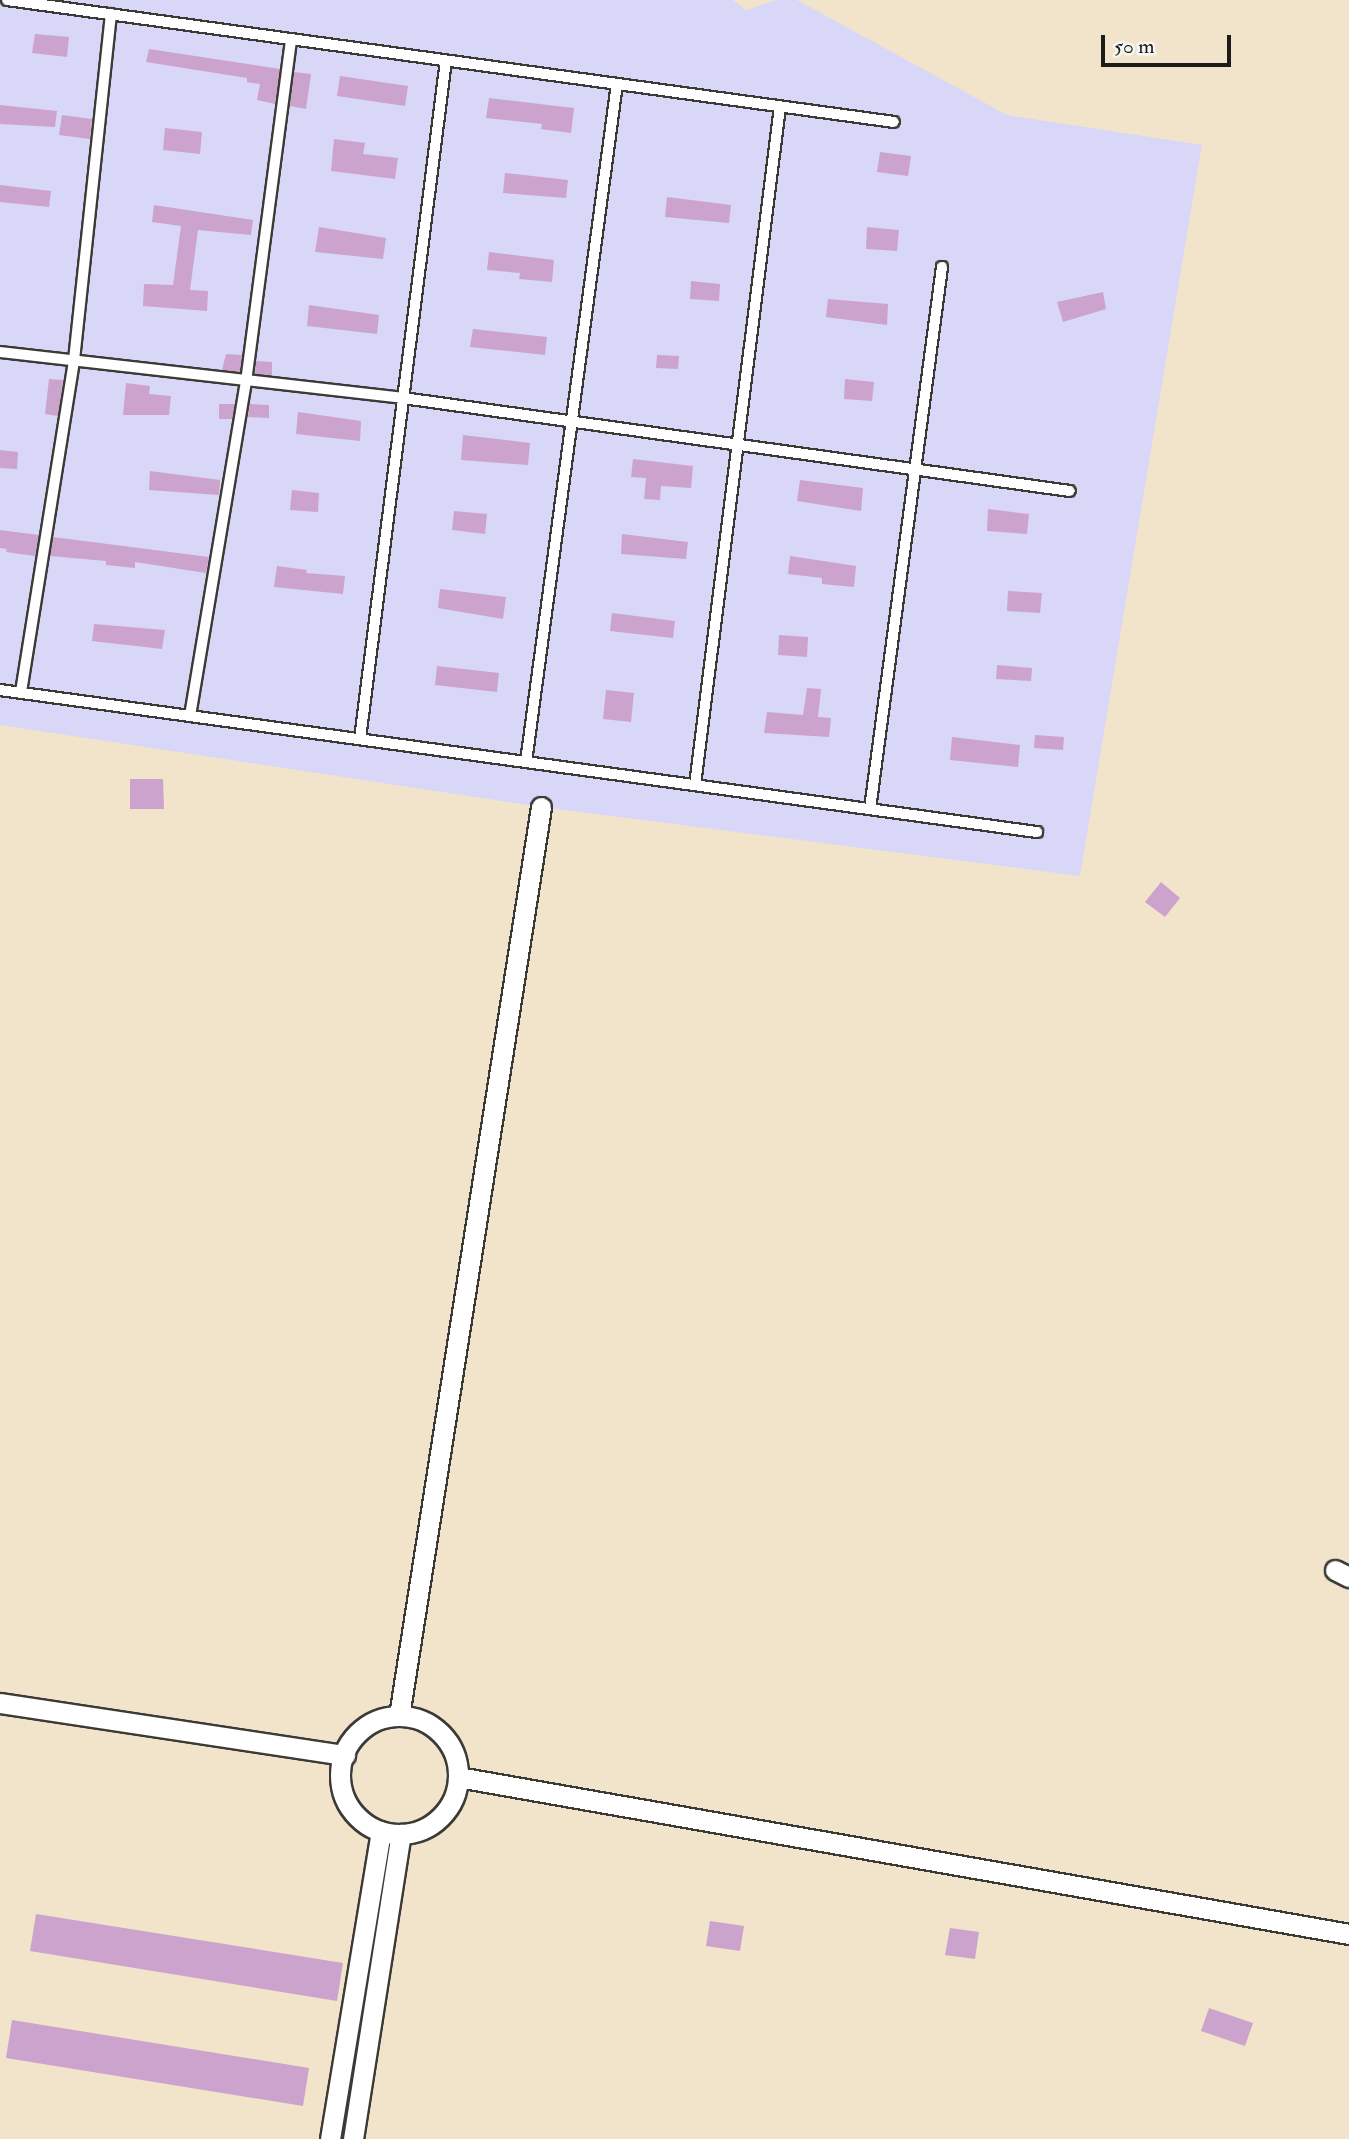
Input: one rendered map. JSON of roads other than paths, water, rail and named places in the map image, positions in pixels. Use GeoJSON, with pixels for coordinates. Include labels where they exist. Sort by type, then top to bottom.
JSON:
{"type":"FeatureCollection","features":[{"type":"Feature","properties":{"kind":"street"},"geometry":{"type":"LineString","coordinates":[[400,1716],[541,807]]}},
{"type":"Feature","properties":{"kind":"street"},"geometry":{"type":"LineString","coordinates":[[0,1703],[345,1755]]}},
{"type":"Feature","properties":{"kind":"street"},"geometry":{"type":"LineString","coordinates":[[400,1716],[431,1724],[445,1737],[455,1754],[458,1777],[456,1793],[447,1810],[432,1824],[414,1832],[391,1832],[359,1818],[347,1802],[341,1784],[345,1755],[359,1732],[375,1721],[400,1716]]}},
{"type":"Feature","properties":{"kind":"street"},"geometry":{"type":"LineString","coordinates":[[458,1777],[1349,1934]]}},
{"type":"Feature","properties":{"kind":"street"},"geometry":{"type":"LineString","coordinates":[[330,2139],[368,1914],[391,1832]]}},
{"type":"Feature","properties":{"kind":"street"},"geometry":{"type":"LineString","coordinates":[[353,2139],[388,1917],[391,1832]]}},
{"type":"Feature","properties":{"kind":"street"},"geometry":{"type":"LineString","coordinates":[[368,1914],[388,1917]]}},
{"type":"Feature","properties":{"kind":"street"},"geometry":{"type":"LineString","coordinates":[[339,2087],[361,2090]]}},
{"type":"Feature","properties":{"kind":"lane"},"geometry":{"type":"LineString","coordinates":[[6,0],[894,122]]}},
{"type":"Feature","properties":{"kind":"lane"},"geometry":{"type":"LineString","coordinates":[[21,692],[74,360],[111,14]]}},
{"type":"Feature","properties":{"kind":"lane"},"geometry":{"type":"LineString","coordinates":[[190,716],[246,382],[292,41]]}},
{"type":"Feature","properties":{"kind":"lane"},"geometry":{"type":"LineString","coordinates":[[360,739],[446,60]]}},
{"type":"Feature","properties":{"kind":"lane"},"geometry":{"type":"LineString","coordinates":[[526,762],[617,84]]}},
{"type":"Feature","properties":{"kind":"lane"},"geometry":{"type":"LineString","coordinates":[[695,785],[780,106]]}},
{"type":"Feature","properties":{"kind":"lane"},"geometry":{"type":"LineString","coordinates":[[870,809],[942,267]]}},
{"type":"Feature","properties":{"kind":"lane"},"geometry":{"type":"LineString","coordinates":[[0,352],[404,398],[1070,491]]}},
{"type":"Feature","properties":{"kind":"lane"},"geometry":{"type":"LineString","coordinates":[[0,691],[1037,832]]}}]}
